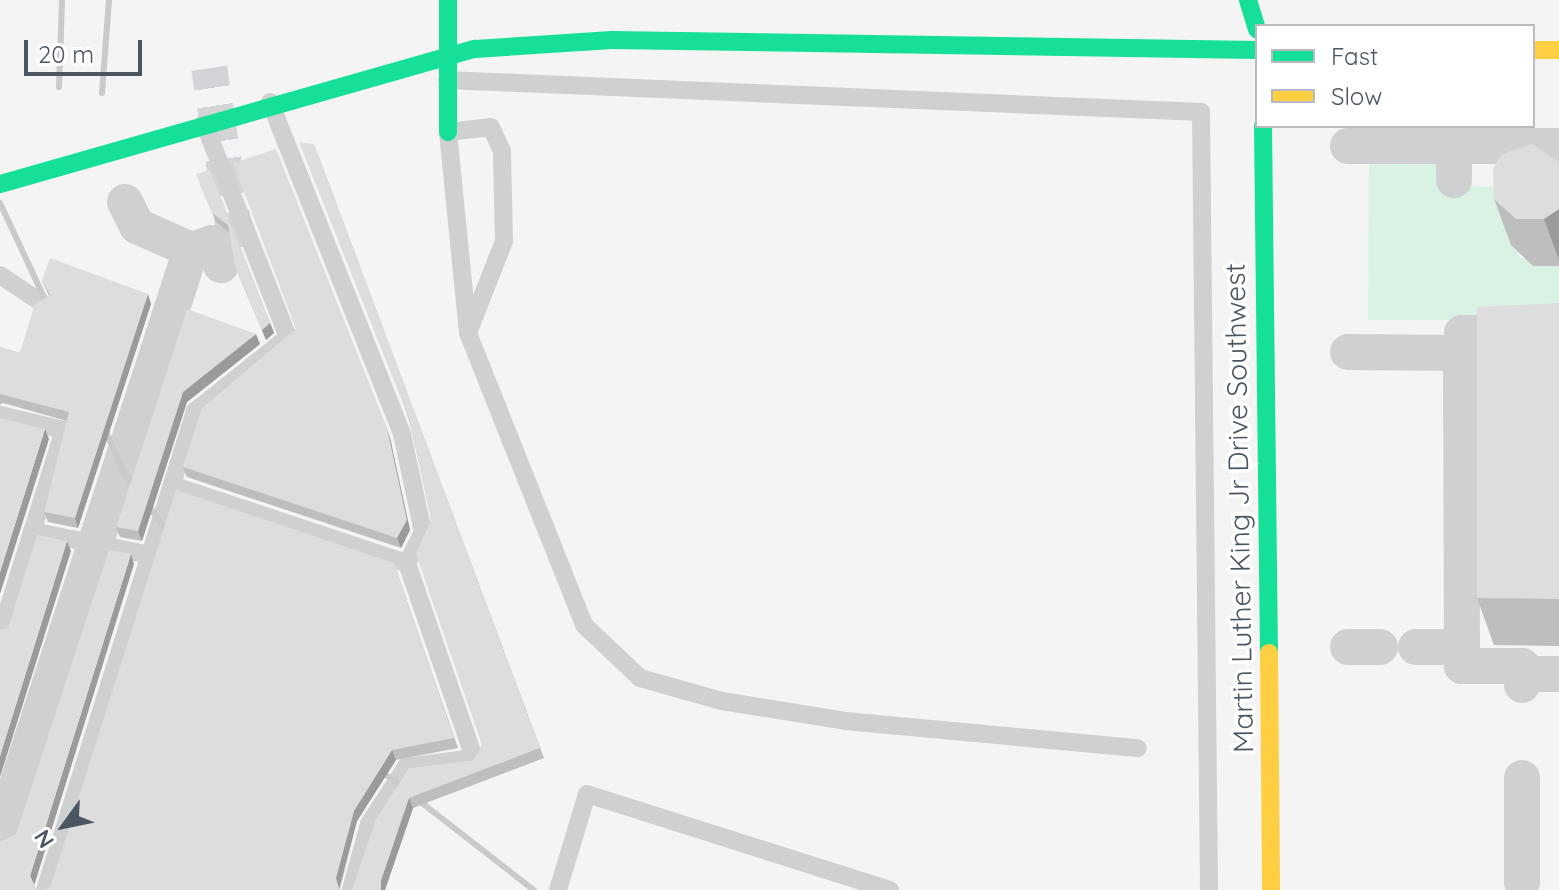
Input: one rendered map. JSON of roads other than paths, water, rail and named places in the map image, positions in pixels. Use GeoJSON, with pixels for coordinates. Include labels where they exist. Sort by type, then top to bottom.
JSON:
{"type":"FeatureCollection","features":[{"type":"Feature","properties":{"kind":"street"},"geometry":{"type":"LineString","coordinates":[[448,0],[448,132]]}},
{"type":"Feature","properties":{"kind":"street"},"geometry":{"type":"LineString","coordinates":[[1248,0],[1255,24]]}},
{"type":"Feature","properties":{"kind":"street"},"geometry":{"type":"LineString","coordinates":[[0,184],[270,101],[424,58],[564,41],[1255,50]]}},
{"type":"Feature","properties":{"kind":"street"},"geometry":{"type":"LineString","coordinates":[[1535,50],[1559,50]]}},
{"type":"Feature","properties":{"kind":"street","name":"Martin Luther King Jr Drive Southwest"},"geometry":{"type":"LineString","coordinates":[[1263,128],[1271,890]]}},
{"type":"Feature","properties":{"kind":"street"},"geometry":{"type":"LineString","coordinates":[[1348,146],[1454,163],[1559,146]]}},
{"type":"Feature","properties":{"kind":"street"},"geometry":{"type":"LineString","coordinates":[[0,837],[94,548],[206,258],[137,226],[125,202]]}},
{"type":"Feature","properties":{"kind":"street"},"geometry":{"type":"LineString","coordinates":[[1559,333],[1462,333],[1461,353],[1462,666],[1522,666],[1522,679],[1559,674]]}},
{"type":"Feature","properties":{"kind":"street"},"geometry":{"type":"LineString","coordinates":[[1348,352],[1461,353]]}},
{"type":"Feature","properties":{"kind":"street"},"geometry":{"type":"LineString","coordinates":[[1416,647],[1462,647]]}},
{"type":"Feature","properties":{"kind":"street"},"geometry":{"type":"LineString","coordinates":[[1522,778],[1522,882]]}},
{"type":"Feature","properties":{"kind":"lane"},"geometry":{"type":"LineString","coordinates":[[447,80],[1201,112],[1209,890]]}},
{"type":"Feature","properties":{"kind":"lane"},"geometry":{"type":"LineString","coordinates":[[270,101],[402,434],[423,532],[407,563],[474,758],[406,767],[369,824],[351,890]]}},
{"type":"Feature","properties":{"kind":"lane"},"geometry":{"type":"LineString","coordinates":[[45,890],[195,411],[288,337],[203,121]]}},
{"type":"Feature","properties":{"kind":"lane"},"geometry":{"type":"LineString","coordinates":[[468,333],[504,241],[502,151],[491,127],[448,132],[468,333],[584,625],[640,678],[722,701],[845,721],[1138,748]]}},
{"type":"Feature","properties":{"kind":"lane"},"geometry":{"type":"LineString","coordinates":[[0,275],[42,303]]}},
{"type":"Feature","properties":{"kind":"lane"},"geometry":{"type":"LineString","coordinates":[[0,415],[64,430],[0,634]]}},
{"type":"Feature","properties":{"kind":"lane"},"geometry":{"type":"LineString","coordinates":[[172,485],[407,563]]}},
{"type":"Feature","properties":{"kind":"lane"},"geometry":{"type":"LineString","coordinates":[[32,531],[94,548],[150,555]]}},
{"type":"Feature","properties":{"kind":"lane"},"geometry":{"type":"LineString","coordinates":[[558,890],[587,794],[890,890]]}},
{"type":"Feature","properties":{"kind":"tunnel"},"geometry":{"type":"LineString","coordinates":[[207,260],[237,248],[209,68]]}},
{"type":"Feature","properties":{"kind":"railway"},"geometry":{"type":"LineString","coordinates":[[59,87],[62,0]]}},
{"type":"Feature","properties":{"kind":"railway"},"geometry":{"type":"LineString","coordinates":[[102,93],[109,0]]}},
{"type":"Feature","properties":{"kind":"railway"},"geometry":{"type":"LineString","coordinates":[[0,203],[54,319]]}},
{"type":"Feature","properties":{"kind":"railway"},"geometry":{"type":"LineString","coordinates":[[99,417],[125,474],[178,546]]}},
{"type":"Feature","properties":{"kind":"railway"},"geometry":{"type":"LineString","coordinates":[[368,761],[534,890]]}}]}
